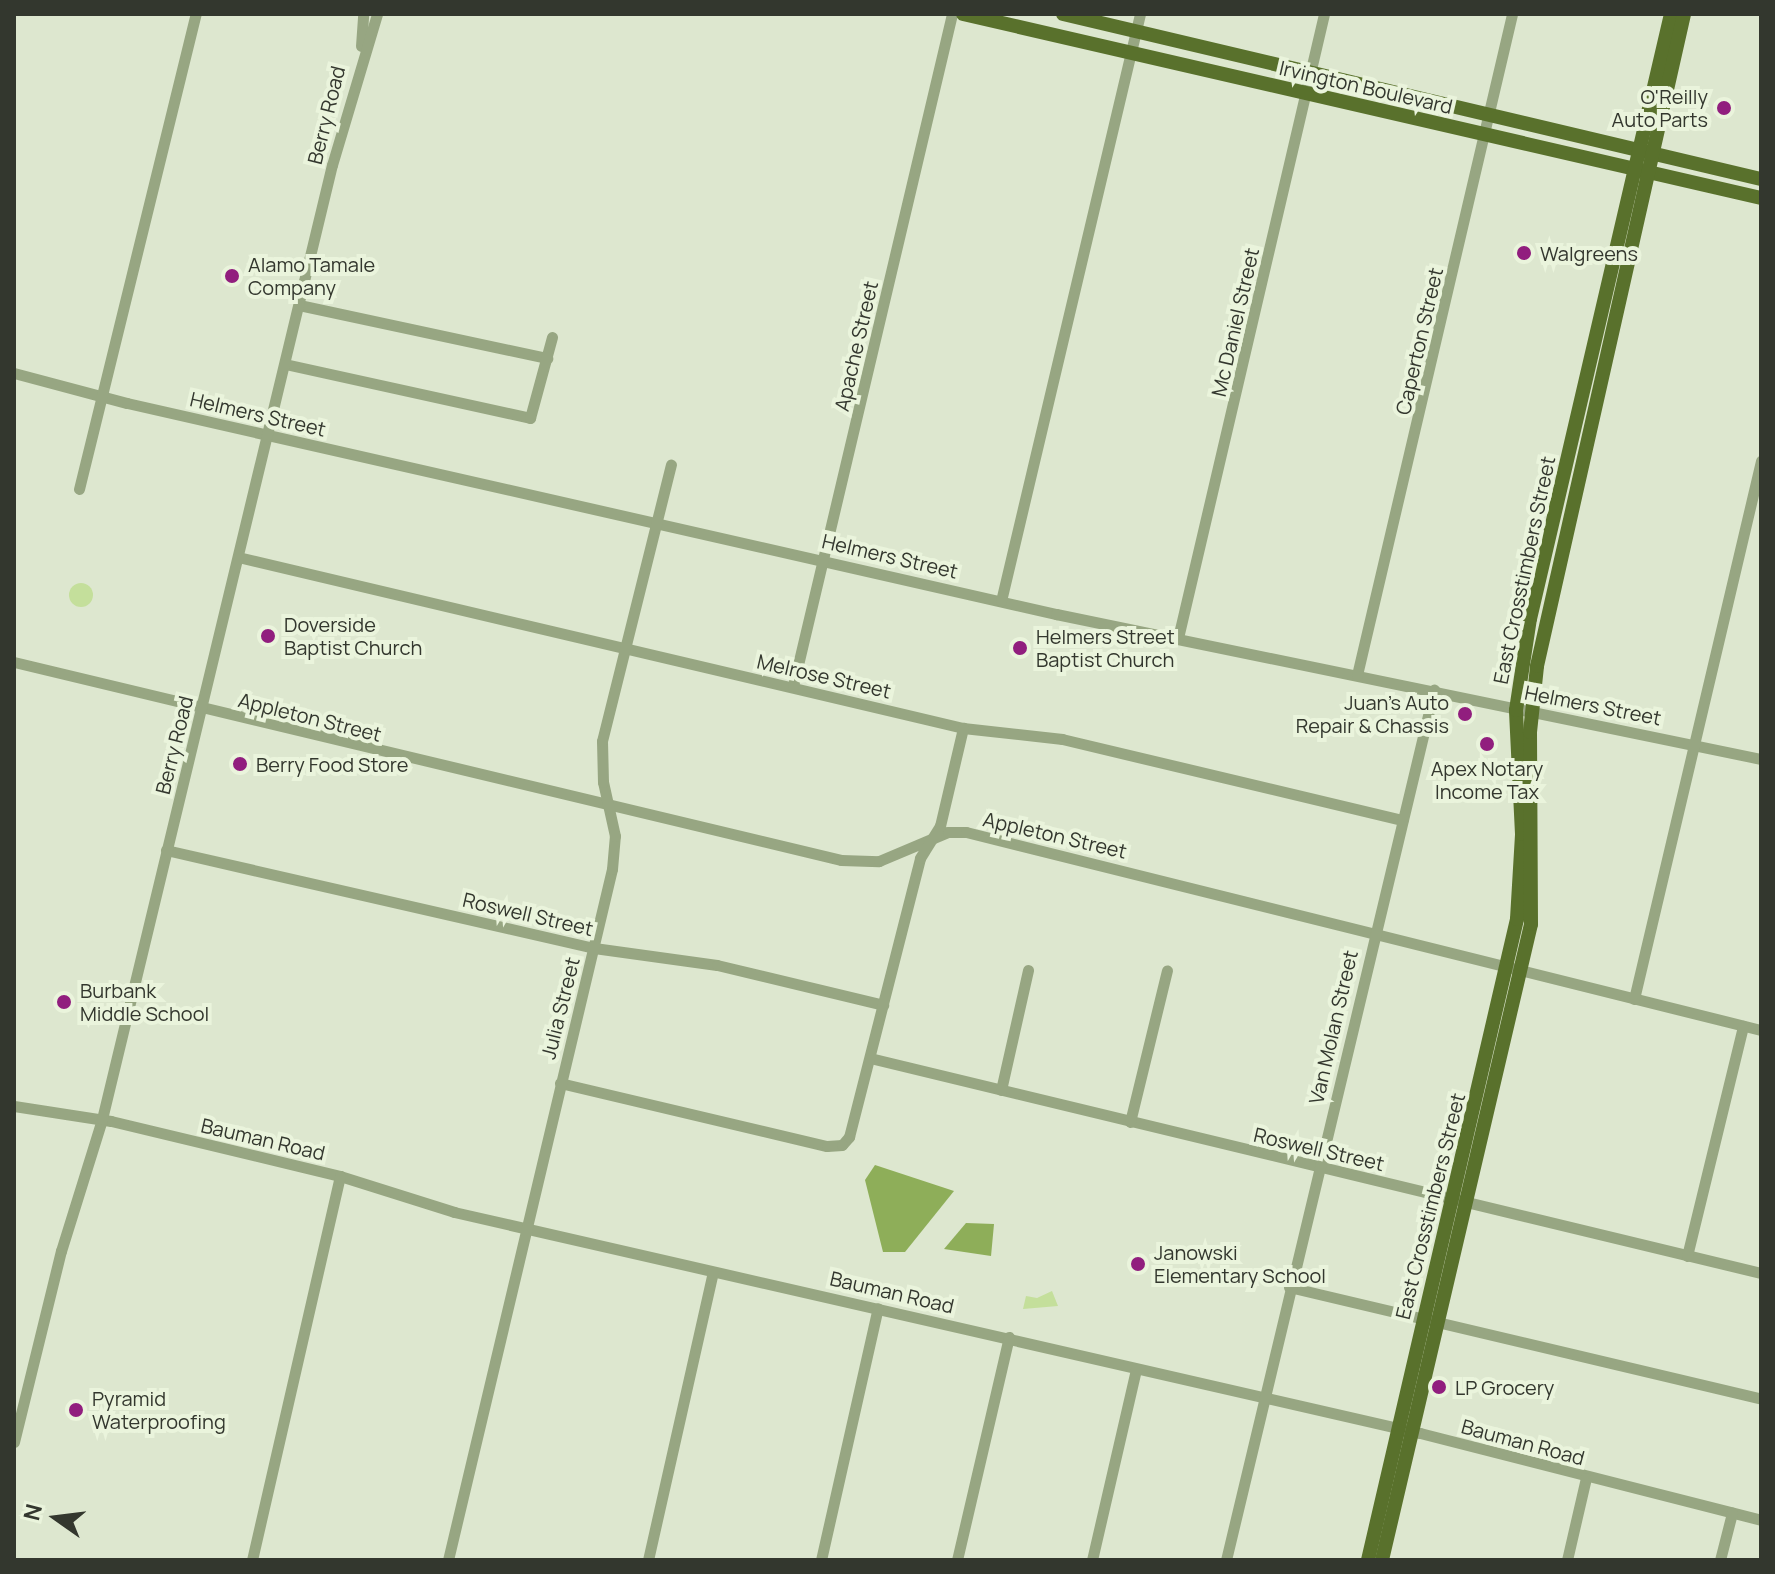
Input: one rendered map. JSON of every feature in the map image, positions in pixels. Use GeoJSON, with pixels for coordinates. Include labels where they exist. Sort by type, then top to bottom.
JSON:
{"type":"FeatureCollection","features":[{"type":"Feature","properties":{"kind":"main road","name":"Irvington Boulevard"},"geometry":{"type":"LineString","coordinates":[[963,14],[1761,198]]}},
{"type":"Feature","properties":{"kind":"main road","name":"Irvington Boulevard"},"geometry":{"type":"LineString","coordinates":[[1063,14],[1761,179]]}},
{"type":"Feature","properties":{"kind":"main road","name":"East Crosstimbers Street"},"geometry":{"type":"LineString","coordinates":[[1376,1554],[1514,970],[1533,910],[1516,710],[1642,170],[1671,14]]}},
{"type":"Feature","properties":{"kind":"main road","name":"East Crosstimbers Street"},"geometry":{"type":"LineString","coordinates":[[1646,151],[1683,14]]}},
{"type":"Feature","properties":{"kind":"main road"},"geometry":{"type":"LineString","coordinates":[[1728,190],[1732,172]]}},
{"type":"Feature","properties":{"kind":"main road","name":"East Crosstimbers Street"},"geometry":{"type":"LineString","coordinates":[[1528,834],[1531,714],[1552,555]]}},
{"type":"Feature","properties":{"kind":"street"},"geometry":{"type":"LineString","coordinates":[[79,489],[196,14]]}},
{"type":"Feature","properties":{"kind":"street","name":"Berry Road"},"geometry":{"type":"LineString","coordinates":[[360,55],[363,14]]}},
{"type":"Feature","properties":{"kind":"street","name":"Berry Road"},"geometry":{"type":"LineString","coordinates":[[14,1442],[61,1251],[102,1119],[360,55],[377,14]]}},
{"type":"Feature","properties":{"kind":"street","name":"Apache Street"},"geometry":{"type":"LineString","coordinates":[[793,686],[952,14]]}},
{"type":"Feature","properties":{"kind":"street"},"geometry":{"type":"LineString","coordinates":[[1001,601],[1140,14]]}},
{"type":"Feature","properties":{"kind":"street","name":"Mc Daniel Street"},"geometry":{"type":"LineString","coordinates":[[1178,638],[1324,14]]}},
{"type":"Feature","properties":{"kind":"street","name":"Caperton Street"},"geometry":{"type":"LineString","coordinates":[[1357,675],[1512,14]]}},
{"type":"Feature","properties":{"kind":"street"},"geometry":{"type":"LineString","coordinates":[[299,305],[547,358]]}},
{"type":"Feature","properties":{"kind":"street"},"geometry":{"type":"LineString","coordinates":[[285,364],[526,418],[533,415],[552,337]]}},
{"type":"Feature","properties":{"kind":"street","name":"Helmers Street"},"geometry":{"type":"LineString","coordinates":[[14,373],[268,435],[1001,601],[1434,690],[1531,714],[1695,743],[1761,759]]}},
{"type":"Feature","properties":{"kind":"street"},"geometry":{"type":"LineString","coordinates":[[1634,999],[1761,461]]}},
{"type":"Feature","properties":{"kind":"street","name":"Julia Street"},"geometry":{"type":"LineString","coordinates":[[448,1560],[523,1228],[594,948],[615,836],[607,805],[602,741],[671,464]]}},
{"type":"Feature","properties":{"kind":"street","name":"Melrose Street"},"geometry":{"type":"LineString","coordinates":[[238,557],[963,728],[1062,739],[1403,820]]}},
{"type":"Feature","properties":{"kind":"street","name":"Appleton Street"},"geometry":{"type":"LineString","coordinates":[[14,662],[841,860],[879,861],[917,854],[944,829],[966,832],[1268,904],[1373,936],[1761,1030]]}},
{"type":"Feature","properties":{"kind":"street","name":"Van Molan Street"},"geometry":{"type":"LineString","coordinates":[[1226,1560],[1262,1397],[1434,690]]}},
{"type":"Feature","properties":{"kind":"street"},"geometry":{"type":"LineString","coordinates":[[944,829],[963,728]]}},
{"type":"Feature","properties":{"kind":"street"},"geometry":{"type":"LineString","coordinates":[[615,836],[627,816],[639,813]]}},
{"type":"Feature","properties":{"kind":"street","name":"Roswell Street"},"geometry":{"type":"LineString","coordinates":[[166,850],[594,948],[717,965],[883,1005]]}},
{"type":"Feature","properties":{"kind":"street"},"geometry":{"type":"LineString","coordinates":[[560,1083],[827,1146],[842,1145],[849,1137],[870,1058],[917,854]]}},
{"type":"Feature","properties":{"kind":"street"},"geometry":{"type":"LineString","coordinates":[[1001,1090],[1028,970]]}},
{"type":"Feature","properties":{"kind":"street"},"geometry":{"type":"LineString","coordinates":[[1130,1122],[1167,970]]}},
{"type":"Feature","properties":{"kind":"street"},"geometry":{"type":"LineString","coordinates":[[1687,1256],[1743,1026]]}},
{"type":"Feature","properties":{"kind":"street","name":"Roswell Street"},"geometry":{"type":"LineString","coordinates":[[870,1058],[1761,1273]]}},
{"type":"Feature","properties":{"kind":"street","name":"Bauman Road"},"geometry":{"type":"LineString","coordinates":[[14,1106],[102,1119],[340,1176],[523,1228],[1405,1430],[1761,1520]]}},
{"type":"Feature","properties":{"kind":"street"},"geometry":{"type":"LineString","coordinates":[[252,1560],[340,1176]]}},
{"type":"Feature","properties":{"kind":"street"},"geometry":{"type":"LineString","coordinates":[[648,1560],[713,1272]]}},
{"type":"Feature","properties":{"kind":"street"},"geometry":{"type":"LineString","coordinates":[[1289,1287],[1761,1399]]}},
{"type":"Feature","properties":{"kind":"street"},"geometry":{"type":"LineString","coordinates":[[821,1560],[878,1308]]}},
{"type":"Feature","properties":{"kind":"street"},"geometry":{"type":"LineString","coordinates":[[957,1560],[1009,1337]]}},
{"type":"Feature","properties":{"kind":"street"},"geometry":{"type":"LineString","coordinates":[[1092,1560],[1136,1369]]}},
{"type":"Feature","properties":{"kind":"street"},"geometry":{"type":"LineString","coordinates":[[1567,1560],[1586,1478]]}},
{"type":"Feature","properties":{"kind":"street"},"geometry":{"type":"LineString","coordinates":[[1720,1560],[1732,1513]]}},
{"type":"Feature","properties":{"kind":"green space"},"geometry":{"type":"Polygon","coordinates":[[[81,583],[90,586],[93,595],[90,604],[81,607],[72,604],[69,595],[72,586],[81,583]]]}},
{"type":"Feature","properties":{"kind":"green space"},"geometry":{"type":"Polygon","coordinates":[[[875,1165],[954,1191],[905,1252],[883,1252],[865,1180],[875,1165]]]}},
{"type":"Feature","properties":{"kind":"green space"},"geometry":{"type":"Polygon","coordinates":[[[966,1223],[994,1224],[991,1256],[944,1249],[966,1223]]]}},
{"type":"Feature","properties":{"kind":"green space"},"geometry":{"type":"Polygon","coordinates":[[[1052,1291],[1058,1306],[1023,1309],[1026,1296],[1037,1298],[1052,1291]]]}},
{"type":"Feature","properties":{"kind":"place","name":"O'Reilly Auto Parts"},"geometry":{"type":"Point","coordinates":[1724,108]}},
{"type":"Feature","properties":{"kind":"place","name":"Walgreens"},"geometry":{"type":"Point","coordinates":[1524,253]}},
{"type":"Feature","properties":{"kind":"place","name":"Alamo Tamale Company"},"geometry":{"type":"Point","coordinates":[232,276]}},
{"type":"Feature","properties":{"kind":"place","name":"Doverside Baptist Church"},"geometry":{"type":"Point","coordinates":[268,636]}},
{"type":"Feature","properties":{"kind":"place","name":"Helmers Street Baptist Church"},"geometry":{"type":"Point","coordinates":[1020,648]}},
{"type":"Feature","properties":{"kind":"place","name":"Juan's Auto Repair & Chassis"},"geometry":{"type":"Point","coordinates":[1465,714]}},
{"type":"Feature","properties":{"kind":"place","name":"Apex Notary Income Tax"},"geometry":{"type":"Point","coordinates":[1487,744]}},
{"type":"Feature","properties":{"kind":"place","name":"Berry Food Store"},"geometry":{"type":"Point","coordinates":[240,764]}},
{"type":"Feature","properties":{"kind":"place","name":"Burbank Middle School"},"geometry":{"type":"Point","coordinates":[64,1002]}},
{"type":"Feature","properties":{"kind":"place","name":"Janowski Elementary School"},"geometry":{"type":"Point","coordinates":[1138,1264]}},
{"type":"Feature","properties":{"kind":"place","name":"LP Grocery"},"geometry":{"type":"Point","coordinates":[1439,1387]}},
{"type":"Feature","properties":{"kind":"place","name":"Pyramid Waterproofing"},"geometry":{"type":"Point","coordinates":[76,1410]}}]}
